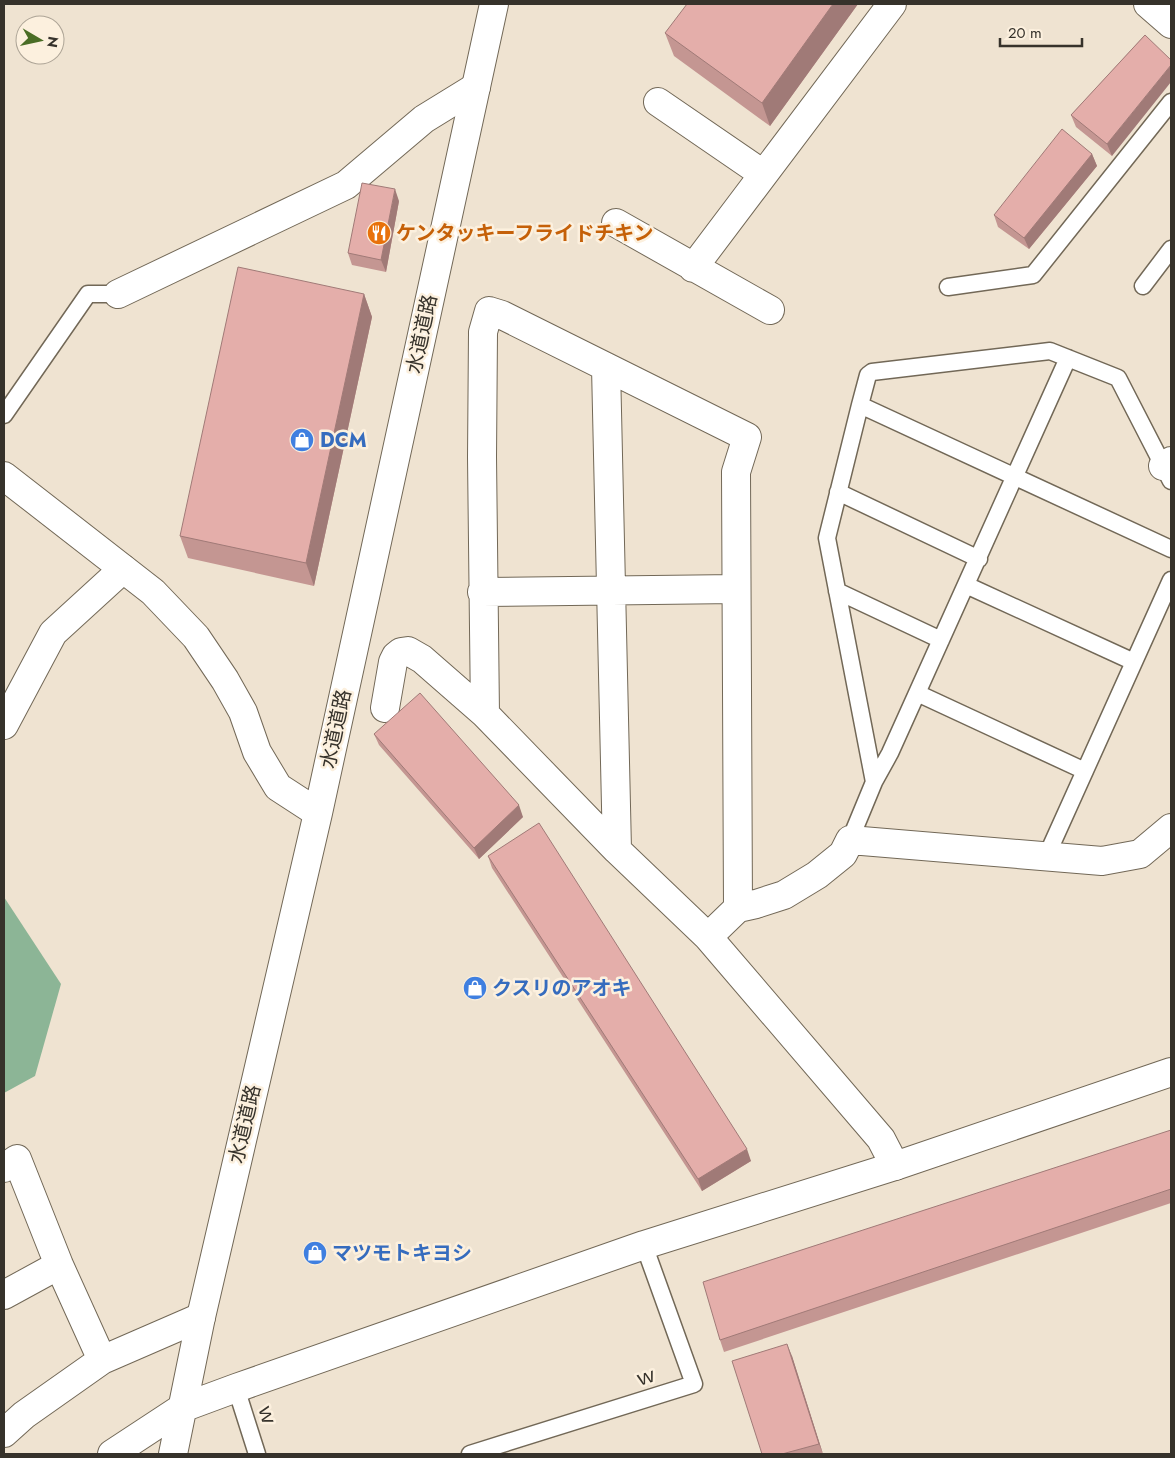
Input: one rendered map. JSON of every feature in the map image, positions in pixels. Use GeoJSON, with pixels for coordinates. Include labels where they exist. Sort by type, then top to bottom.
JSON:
{"type":"FeatureCollection","features":[{"type":"Feature","properties":{"kind":"street","name":"水道道路"},"geometry":{"type":"LineString","coordinates":[[173,1454],[201,1317],[318,813],[494,4]]}},
{"type":"Feature","properties":{"kind":"street"},"geometry":{"type":"LineString","coordinates":[[692,268],[892,4]]}},
{"type":"Feature","properties":{"kind":"street"},"geometry":{"type":"LineString","coordinates":[[118,294],[346,185],[424,120],[476,87]]}},
{"type":"Feature","properties":{"kind":"street"},"geometry":{"type":"LineString","coordinates":[[658,102],[763,174]]}},
{"type":"Feature","properties":{"kind":"street"},"geometry":{"type":"LineString","coordinates":[[616,223],[692,268],[770,310]]}},
{"type":"Feature","properties":{"kind":"street"},"geometry":{"type":"LineString","coordinates":[[484,714],[482,592],[483,332],[489,311],[502,314],[747,438],[736,472],[738,908]]}},
{"type":"Feature","properties":{"kind":"street"},"geometry":{"type":"LineString","coordinates":[[606,367],[617,850]]}},
{"type":"Feature","properties":{"kind":"street"},"geometry":{"type":"LineString","coordinates":[[4,476],[153,592],[196,637],[225,680],[243,712],[257,752],[278,787],[318,813]]}},
{"type":"Feature","properties":{"kind":"street"},"geometry":{"type":"LineString","coordinates":[[4,725],[12,688],[53,633],[123,569]]}},
{"type":"Feature","properties":{"kind":"street"},"geometry":{"type":"LineString","coordinates":[[482,592],[736,589]]}},
{"type":"Feature","properties":{"kind":"street"},"geometry":{"type":"LineString","coordinates":[[385,708],[393,662],[401,652],[408,651],[422,659],[484,714],[617,850],[708,937],[881,1139],[895,1166]]}},
{"type":"Feature","properties":{"kind":"street"},"geometry":{"type":"LineString","coordinates":[[708,937],[738,908],[784,894],[817,875],[843,854],[850,840],[1102,861],[1140,854],[1150,848],[1171,828]]}},
{"type":"Feature","properties":{"kind":"street"},"geometry":{"type":"LineString","coordinates":[[112,1454],[182,1408],[236,1388],[644,1246],[895,1166],[1171,1072]]}},
{"type":"Feature","properties":{"kind":"street"},"geometry":{"type":"LineString","coordinates":[[4,1168],[17,1159],[59,1265],[102,1360]]}},
{"type":"Feature","properties":{"kind":"street"},"geometry":{"type":"LineString","coordinates":[[4,1295],[59,1265]]}},
{"type":"Feature","properties":{"kind":"street"},"geometry":{"type":"LineString","coordinates":[[4,1433],[24,1415],[102,1360],[201,1317]]}},
{"type":"Feature","properties":{"kind":"lane"},"geometry":{"type":"LineString","coordinates":[[948,288],[1033,275],[1171,102]]}},
{"type":"Feature","properties":{"kind":"lane"},"geometry":{"type":"LineString","coordinates":[[1143,286],[1171,249]]}},
{"type":"Feature","properties":{"kind":"lane"},"geometry":{"type":"LineString","coordinates":[[4,415],[88,294],[118,294]]}},
{"type":"Feature","properties":{"kind":"lane"},"geometry":{"type":"LineString","coordinates":[[874,782],[827,538],[868,376],[872,372],[1050,351],[1118,378],[1169,469]]}},
{"type":"Feature","properties":{"kind":"lane"},"geometry":{"type":"LineString","coordinates":[[850,840],[874,782],[890,753],[979,559],[1068,358]]}},
{"type":"Feature","properties":{"kind":"lane"},"geometry":{"type":"LineString","coordinates":[[860,405],[1171,549]]}},
{"type":"Feature","properties":{"kind":"lane"},"geometry":{"type":"LineString","coordinates":[[838,492],[979,559]]}},
{"type":"Feature","properties":{"kind":"lane"},"geometry":{"type":"LineString","coordinates":[[1047,855],[1171,580]]}},
{"type":"Feature","properties":{"kind":"lane"},"geometry":{"type":"LineString","coordinates":[[966,585],[1134,662]]}},
{"type":"Feature","properties":{"kind":"lane"},"geometry":{"type":"LineString","coordinates":[[837,591],[941,640]]}},
{"type":"Feature","properties":{"kind":"lane"},"geometry":{"type":"LineString","coordinates":[[917,693],[1085,771]]}},
{"type":"Feature","properties":{"kind":"lane","name":"ｗ"},"geometry":{"type":"LineString","coordinates":[[470,1454],[694,1384],[644,1246]]}},
{"type":"Feature","properties":{"kind":"lane","name":"ｗ"},"geometry":{"type":"LineString","coordinates":[[236,1388],[257,1454]]}},
{"type":"Feature","properties":{"kind":"green space"},"geometry":{"type":"Polygon","coordinates":[[[4,897],[61,984],[35,1076],[4,1093],[4,897]]]}},
{"type":"Feature","properties":{"kind":"building"},"geometry":{"type":"Polygon","coordinates":[[[687,4],[833,4],[762,103],[665,33],[687,4]]]}},
{"type":"Feature","properties":{"kind":"building"},"geometry":{"type":"Polygon","coordinates":[[[1145,35],[1171,60],[1171,65],[1107,144],[1071,115],[1145,35]]]}},
{"type":"Feature","properties":{"kind":"building"},"geometry":{"type":"Polygon","coordinates":[[[1062,129],[1092,154],[1024,238],[994,215],[1062,129]]]}},
{"type":"Feature","properties":{"kind":"building"},"geometry":{"type":"Polygon","coordinates":[[[362,183],[395,189],[381,260],[348,253],[362,183]]]}},
{"type":"Feature","properties":{"kind":"building"},"geometry":{"type":"Polygon","coordinates":[[[238,267],[364,294],[306,563],[180,536],[238,267]]]}},
{"type":"Feature","properties":{"kind":"building"},"geometry":{"type":"Polygon","coordinates":[[[420,693],[519,805],[474,848],[374,734],[420,693]]]}},
{"type":"Feature","properties":{"kind":"building"},"geometry":{"type":"Polygon","coordinates":[[[539,823],[747,1149],[698,1179],[488,856],[539,823]]]}},
{"type":"Feature","properties":{"kind":"building"},"geometry":{"type":"Polygon","coordinates":[[[1171,1130],[1171,1189],[720,1340],[703,1282],[1171,1130]]]}},
{"type":"Feature","properties":{"kind":"building"},"geometry":{"type":"Polygon","coordinates":[[[787,1344],[819,1444],[782,1454],[762,1454],[732,1361],[787,1344]]]}},
{"type":"Feature","properties":{"kind":"place","name":"ケンタッキーフライドチキン"},"geometry":{"type":"Point","coordinates":[379,233]}},
{"type":"Feature","properties":{"kind":"place","name":"DCM"},"geometry":{"type":"Point","coordinates":[302,440]}},
{"type":"Feature","properties":{"kind":"place","name":"クスリのアオキ"},"geometry":{"type":"Point","coordinates":[475,988]}},
{"type":"Feature","properties":{"kind":"place","name":"マツモトキヨシ"},"geometry":{"type":"Point","coordinates":[315,1253]}}]}
